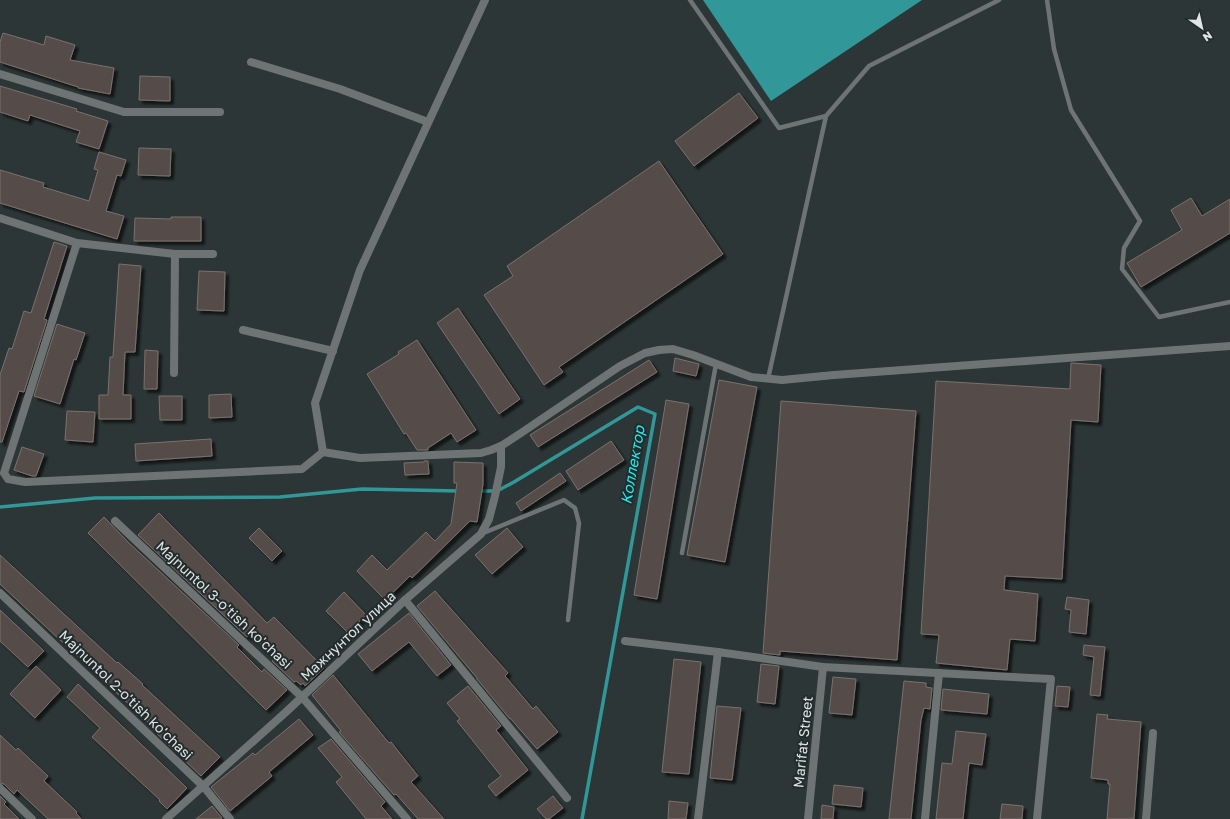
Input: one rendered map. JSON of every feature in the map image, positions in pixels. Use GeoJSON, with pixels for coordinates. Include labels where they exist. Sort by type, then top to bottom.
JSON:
{"type":"FeatureCollection","features":[{"type":"Feature","properties":{"kind":"street"},"geometry":{"type":"LineString","coordinates":[[323,452],[315,403],[360,270],[485,0]]}},
{"type":"Feature","properties":{"kind":"street"},"geometry":{"type":"LineString","coordinates":[[251,62],[340,89],[428,122]]}},
{"type":"Feature","properties":{"kind":"street"},"geometry":{"type":"LineString","coordinates":[[0,74],[124,112],[220,112]]}},
{"type":"Feature","properties":{"kind":"street"},"geometry":{"type":"LineString","coordinates":[[0,218],[77,243],[175,254],[213,254]]}},
{"type":"Feature","properties":{"kind":"street"},"geometry":{"type":"LineString","coordinates":[[77,243],[4,473],[8,479],[25,482],[302,469],[323,452],[360,458],[481,453],[501,446],[521,434],[635,357],[659,350],[673,349],[693,354],[750,377],[782,380],[1230,346]]}},
{"type":"Feature","properties":{"kind":"street"},"geometry":{"type":"LineString","coordinates":[[174,373],[175,254]]}},
{"type":"Feature","properties":{"kind":"street"},"geometry":{"type":"LineString","coordinates":[[243,330],[333,351]]}},
{"type":"Feature","properties":{"kind":"street","name":"Мажнунтол улица"},"geometry":{"type":"LineString","coordinates":[[166,819],[204,787],[405,600],[481,534],[489,519],[495,496],[501,467],[501,446]]}},
{"type":"Feature","properties":{"kind":"street","name":"Majnuntol 3-o'tish ko'chasi"},"geometry":{"type":"LineString","coordinates":[[115,521],[302,697],[407,819]]}},
{"type":"Feature","properties":{"kind":"street","name":"Majnuntol 2-o'tish ko'chasi"},"geometry":{"type":"LineString","coordinates":[[0,593],[204,787],[230,819]]}},
{"type":"Feature","properties":{"kind":"street"},"geometry":{"type":"LineString","coordinates":[[405,600],[567,798]]}},
{"type":"Feature","properties":{"kind":"street"},"geometry":{"type":"LineString","coordinates":[[625,641],[718,652],[823,667],[1051,679],[1037,819]]}},
{"type":"Feature","properties":{"kind":"street"},"geometry":{"type":"LineString","coordinates":[[698,819],[718,652]]}},
{"type":"Feature","properties":{"kind":"street","name":"Marifat Street"},"geometry":{"type":"LineString","coordinates":[[808,819],[823,667]]}},
{"type":"Feature","properties":{"kind":"street"},"geometry":{"type":"LineString","coordinates":[[925,819],[939,673]]}},
{"type":"Feature","properties":{"kind":"street"},"geometry":{"type":"LineString","coordinates":[[1146,819],[1153,732]]}},
{"type":"Feature","properties":{"kind":"street"},"geometry":{"type":"LineString","coordinates":[[0,788],[32,819]]}},
{"type":"Feature","properties":{"kind":"lane"},"geometry":{"type":"LineString","coordinates":[[690,0],[779,128],[826,116]]}},
{"type":"Feature","properties":{"kind":"lane"},"geometry":{"type":"LineString","coordinates":[[768,379],[826,116],[868,66],[999,0]]}},
{"type":"Feature","properties":{"kind":"lane"},"geometry":{"type":"LineString","coordinates":[[1047,0],[1054,49],[1071,110],[1140,221],[1124,248],[1122,269],[1159,317],[1230,302]]}},
{"type":"Feature","properties":{"kind":"lane"},"geometry":{"type":"LineString","coordinates":[[682,553],[716,364]]}},
{"type":"Feature","properties":{"kind":"lane"},"geometry":{"type":"LineString","coordinates":[[481,534],[564,500],[574,508],[579,523],[568,620]]}},
{"type":"Feature","properties":{"kind":"water"},"geometry":{"type":"Polygon","coordinates":[[[703,0],[922,0],[771,101],[703,0]]]}},
{"type":"Feature","properties":{"kind":"building"},"geometry":{"type":"Polygon","coordinates":[[[3,33],[44,45],[46,36],[75,45],[70,60],[114,68],[110,94],[78,88],[0,62],[0,42],[3,33]]]}},
{"type":"Feature","properties":{"kind":"building"},"geometry":{"type":"Polygon","coordinates":[[[140,76],[170,77],[170,101],[139,100],[140,76]]]}},
{"type":"Feature","properties":{"kind":"building"},"geometry":{"type":"Polygon","coordinates":[[[0,86],[77,109],[76,111],[108,121],[99,149],[76,142],[80,131],[30,115],[28,121],[0,112],[0,86]]]}},
{"type":"Feature","properties":{"kind":"building"},"geometry":{"type":"Polygon","coordinates":[[[739,93],[758,118],[694,166],[675,141],[739,93]]]}},
{"type":"Feature","properties":{"kind":"building"},"geometry":{"type":"Polygon","coordinates":[[[139,148],[171,149],[170,176],[138,175],[139,148]]]}},
{"type":"Feature","properties":{"kind":"building"},"geometry":{"type":"Polygon","coordinates":[[[99,152],[126,160],[121,176],[117,175],[106,211],[124,216],[117,239],[0,203],[0,170],[44,183],[43,187],[89,201],[98,170],[94,169],[99,152]]]}},
{"type":"Feature","properties":{"kind":"building"},"geometry":{"type":"Polygon","coordinates":[[[659,161],[723,254],[559,367],[563,372],[544,385],[484,295],[513,276],[507,266],[659,161]]]}},
{"type":"Feature","properties":{"kind":"building"},"geometry":{"type":"Polygon","coordinates":[[[1191,198],[1202,216],[1230,199],[1230,233],[1141,287],[1127,263],[1182,230],[1171,210],[1191,198]]]}},
{"type":"Feature","properties":{"kind":"building"},"geometry":{"type":"Polygon","coordinates":[[[171,217],[201,217],[201,241],[134,241],[135,218],[171,219],[171,217]]]}},
{"type":"Feature","properties":{"kind":"building"},"geometry":{"type":"Polygon","coordinates":[[[54,242],[67,246],[44,319],[47,320],[24,392],[19,391],[2,442],[0,442],[0,375],[9,348],[12,349],[24,311],[31,313],[54,242]]]}},
{"type":"Feature","properties":{"kind":"building"},"geometry":{"type":"Polygon","coordinates":[[[119,264],[141,266],[135,352],[125,352],[123,395],[131,395],[131,419],[99,419],[99,395],[108,395],[110,357],[113,357],[119,264]]]}},
{"type":"Feature","properties":{"kind":"building"},"geometry":{"type":"Polygon","coordinates":[[[199,271],[225,272],[224,311],[197,310],[199,271]]]}},
{"type":"Feature","properties":{"kind":"building"},"geometry":{"type":"Polygon","coordinates":[[[458,308],[520,399],[499,414],[437,323],[458,308]]]}},
{"type":"Feature","properties":{"kind":"building"},"geometry":{"type":"Polygon","coordinates":[[[57,324],[85,333],[76,360],[74,359],[60,404],[34,396],[57,324]]]}},
{"type":"Feature","properties":{"kind":"building"},"geometry":{"type":"Polygon","coordinates":[[[417,340],[476,430],[457,442],[451,433],[428,448],[428,450],[417,450],[406,433],[404,434],[367,374],[399,354],[398,352],[417,340]]]}},
{"type":"Feature","properties":{"kind":"building"},"geometry":{"type":"Polygon","coordinates":[[[145,350],[158,351],[157,389],[144,389],[145,350]]]}},
{"type":"Feature","properties":{"kind":"building"},"geometry":{"type":"Polygon","coordinates":[[[675,358],[699,364],[696,376],[673,371],[675,358]]]}},
{"type":"Feature","properties":{"kind":"building"},"geometry":{"type":"Polygon","coordinates":[[[649,360],[657,372],[538,447],[530,435],[649,360]]]}},
{"type":"Feature","properties":{"kind":"building"},"geometry":{"type":"Polygon","coordinates":[[[1071,363],[1101,365],[1098,422],[1071,420],[1062,579],[1005,576],[1004,590],[1038,594],[1035,641],[1010,639],[1007,670],[936,663],[939,635],[921,634],[936,381],[1070,389],[1071,363]]]}},
{"type":"Feature","properties":{"kind":"building"},"geometry":{"type":"Polygon","coordinates":[[[719,380],[757,387],[725,562],[687,555],[719,380]]]}},
{"type":"Feature","properties":{"kind":"building"},"geometry":{"type":"Polygon","coordinates":[[[231,394],[232,417],[209,418],[209,395],[231,394]]]}},
{"type":"Feature","properties":{"kind":"building"},"geometry":{"type":"Polygon","coordinates":[[[159,396],[182,396],[182,420],[160,420],[159,396]]]}},
{"type":"Feature","properties":{"kind":"building"},"geometry":{"type":"Polygon","coordinates":[[[666,400],[689,404],[657,599],[634,595],[666,400]]]}},
{"type":"Feature","properties":{"kind":"building"},"geometry":{"type":"Polygon","coordinates":[[[781,401],[916,411],[897,660],[780,651],[780,655],[763,653],[781,401]]]}},
{"type":"Feature","properties":{"kind":"building"},"geometry":{"type":"Polygon","coordinates":[[[67,411],[95,412],[93,442],[65,440],[67,411]]]}},
{"type":"Feature","properties":{"kind":"building"},"geometry":{"type":"Polygon","coordinates":[[[211,439],[212,456],[136,461],[135,444],[211,439]]]}},
{"type":"Feature","properties":{"kind":"building"},"geometry":{"type":"Polygon","coordinates":[[[611,441],[624,460],[578,490],[566,471],[611,441]]]}},
{"type":"Feature","properties":{"kind":"building"},"geometry":{"type":"Polygon","coordinates":[[[22,447],[44,454],[36,476],[14,470],[22,447]]]}},
{"type":"Feature","properties":{"kind":"building"},"geometry":{"type":"Polygon","coordinates":[[[428,461],[429,474],[405,475],[404,463],[428,461]]]}},
{"type":"Feature","properties":{"kind":"building"},"geometry":{"type":"Polygon","coordinates":[[[454,462],[483,463],[483,484],[477,522],[470,521],[412,578],[410,576],[385,600],[357,571],[372,555],[387,570],[426,532],[435,541],[451,524],[457,483],[454,483],[454,462]]]}},
{"type":"Feature","properties":{"kind":"building"},"geometry":{"type":"Polygon","coordinates":[[[560,473],[566,481],[521,511],[516,503],[560,473]]]}},
{"type":"Feature","properties":{"kind":"building"},"geometry":{"type":"Polygon","coordinates":[[[159,513],[267,623],[274,617],[324,668],[305,686],[303,683],[301,685],[296,681],[294,682],[272,661],[275,659],[250,634],[247,637],[138,535],[159,513]]]}},
{"type":"Feature","properties":{"kind":"building"},"geometry":{"type":"Polygon","coordinates":[[[104,517],[129,543],[239,645],[237,647],[262,672],[264,669],[287,690],[266,710],[88,533],[104,517]]]}},
{"type":"Feature","properties":{"kind":"building"},"geometry":{"type":"Polygon","coordinates":[[[259,528],[282,551],[272,561],[249,538],[259,528]]]}},
{"type":"Feature","properties":{"kind":"building"},"geometry":{"type":"Polygon","coordinates":[[[507,528],[523,547],[492,574],[475,555],[507,528]]]}},
{"type":"Feature","properties":{"kind":"building"},"geometry":{"type":"Polygon","coordinates":[[[0,555],[117,663],[118,662],[143,684],[142,685],[220,757],[201,776],[152,729],[153,727],[0,584],[0,555]]]}},
{"type":"Feature","properties":{"kind":"building"},"geometry":{"type":"Polygon","coordinates":[[[435,591],[508,673],[505,676],[533,709],[536,706],[558,732],[537,749],[510,719],[417,606],[435,591]]]}},
{"type":"Feature","properties":{"kind":"building"},"geometry":{"type":"Polygon","coordinates":[[[344,592],[366,615],[348,633],[326,611],[344,592]]]}},
{"type":"Feature","properties":{"kind":"building"},"geometry":{"type":"Polygon","coordinates":[[[1067,597],[1089,600],[1086,634],[1069,632],[1071,610],[1065,609],[1067,597]]]}},
{"type":"Feature","properties":{"kind":"building"},"geometry":{"type":"Polygon","coordinates":[[[0,610],[44,651],[28,667],[0,641],[0,610]]]}},
{"type":"Feature","properties":{"kind":"building"},"geometry":{"type":"Polygon","coordinates":[[[409,613],[451,665],[437,676],[409,642],[372,671],[358,654],[409,613]]]}},
{"type":"Feature","properties":{"kind":"building"},"geometry":{"type":"Polygon","coordinates":[[[1084,645],[1105,647],[1100,696],[1090,695],[1094,657],[1083,655],[1084,645]]]}},
{"type":"Feature","properties":{"kind":"building"},"geometry":{"type":"Polygon","coordinates":[[[674,659],[701,662],[689,774],[662,772],[674,659]]]}},
{"type":"Feature","properties":{"kind":"building"},"geometry":{"type":"Polygon","coordinates":[[[761,664],[779,666],[775,704],[757,702],[761,664]]]}},
{"type":"Feature","properties":{"kind":"building"},"geometry":{"type":"Polygon","coordinates":[[[36,666],[61,690],[35,718],[10,694],[36,666]]]}},
{"type":"Feature","properties":{"kind":"building"},"geometry":{"type":"Polygon","coordinates":[[[333,675],[389,743],[391,742],[418,776],[411,782],[444,819],[418,819],[396,794],[394,795],[339,732],[341,731],[312,695],[333,675]]]}},
{"type":"Feature","properties":{"kind":"building"},"geometry":{"type":"Polygon","coordinates":[[[833,677],[856,679],[852,715],[829,713],[833,677]]]}},
{"type":"Feature","properties":{"kind":"building"},"geometry":{"type":"Polygon","coordinates":[[[904,681],[926,683],[926,687],[932,688],[930,709],[924,708],[921,720],[911,819],[889,819],[904,681]]]}},
{"type":"Feature","properties":{"kind":"building"},"geometry":{"type":"Polygon","coordinates":[[[78,684],[187,788],[167,809],[159,801],[160,800],[92,737],[100,728],[67,697],[78,684]]]}},
{"type":"Feature","properties":{"kind":"building"},"geometry":{"type":"Polygon","coordinates":[[[468,686],[501,726],[496,730],[528,770],[496,796],[488,786],[501,776],[457,721],[460,719],[447,703],[468,686]]]}},
{"type":"Feature","properties":{"kind":"building"},"geometry":{"type":"Polygon","coordinates":[[[1057,686],[1070,687],[1068,707],[1055,706],[1057,686]]]}},
{"type":"Feature","properties":{"kind":"building"},"geometry":{"type":"Polygon","coordinates":[[[943,689],[989,694],[987,714],[941,710],[943,689]]]}},
{"type":"Feature","properties":{"kind":"building"},"geometry":{"type":"Polygon","coordinates":[[[717,706],[741,708],[732,780],[710,778],[717,706]]]}},
{"type":"Feature","properties":{"kind":"building"},"geometry":{"type":"Polygon","coordinates":[[[1097,714],[1108,715],[1107,719],[1141,722],[1134,819],[1107,819],[1110,784],[1108,784],[1108,780],[1091,778],[1097,714]]]}},
{"type":"Feature","properties":{"kind":"building"},"geometry":{"type":"Polygon","coordinates":[[[299,719],[313,735],[269,772],[272,776],[230,811],[211,787],[253,753],[255,755],[299,719]]]}},
{"type":"Feature","properties":{"kind":"building"},"geometry":{"type":"Polygon","coordinates":[[[956,731],[986,734],[982,765],[969,763],[963,819],[936,819],[942,763],[952,764],[956,731]]]}},
{"type":"Feature","properties":{"kind":"building"},"geometry":{"type":"Polygon","coordinates":[[[0,735],[16,750],[18,748],[48,776],[44,781],[77,812],[76,813],[81,819],[48,819],[17,790],[14,794],[4,784],[0,783],[0,735]]]}},
{"type":"Feature","properties":{"kind":"building"},"geometry":{"type":"Polygon","coordinates":[[[331,739],[385,802],[381,806],[392,819],[366,819],[336,782],[342,777],[318,748],[331,739]]]}},
{"type":"Feature","properties":{"kind":"building"},"geometry":{"type":"Polygon","coordinates":[[[834,785],[863,788],[861,807],[832,804],[834,785]]]}},
{"type":"Feature","properties":{"kind":"building"},"geometry":{"type":"Polygon","coordinates":[[[0,796],[6,802],[4,804],[19,819],[0,819],[0,796]]]}},
{"type":"Feature","properties":{"kind":"building"},"geometry":{"type":"Polygon","coordinates":[[[553,796],[563,808],[549,819],[546,819],[537,809],[553,796]]]}},
{"type":"Feature","properties":{"kind":"building"},"geometry":{"type":"Polygon","coordinates":[[[669,801],[688,803],[686,819],[668,819],[669,801]]]}},
{"type":"Feature","properties":{"kind":"building"},"geometry":{"type":"Polygon","coordinates":[[[1002,804],[1023,806],[1022,819],[1000,819],[1002,804]]]}},
{"type":"Feature","properties":{"kind":"building"},"geometry":{"type":"Polygon","coordinates":[[[822,805],[834,807],[833,819],[821,819],[822,805]]]}},
{"type":"Feature","properties":{"kind":"building"},"geometry":{"type":"Polygon","coordinates":[[[212,806],[222,818],[196,819],[212,806]]]}},
{"type":"Feature","properties":{"kind":"waterway","name":"Коллектор"},"geometry":{"type":"LineString","coordinates":[[477,491],[497,491],[638,407],[655,414],[582,819]]}},
{"type":"Feature","properties":{"kind":"waterway"},"geometry":{"type":"LineString","coordinates":[[0,507],[95,498],[280,497],[362,489],[459,491]]}}]}
